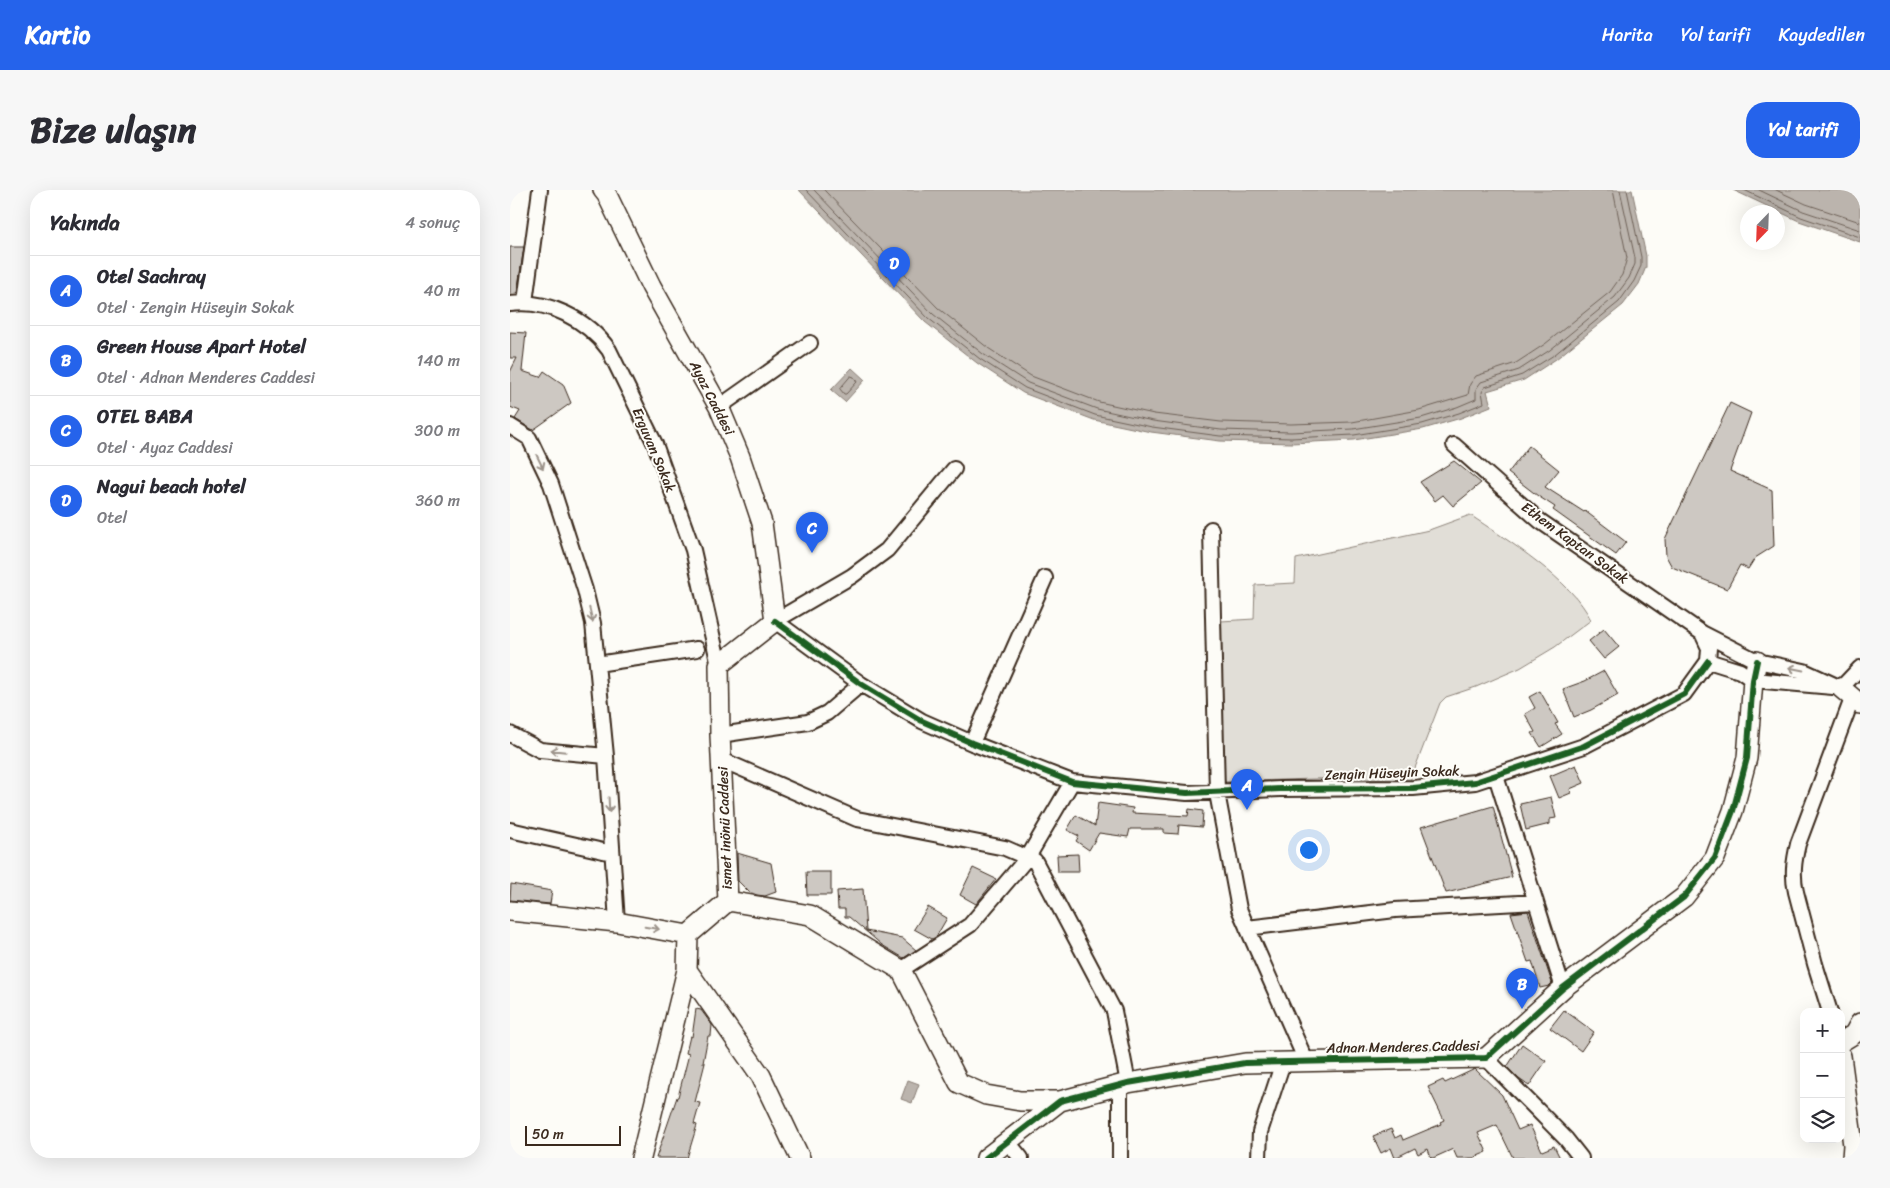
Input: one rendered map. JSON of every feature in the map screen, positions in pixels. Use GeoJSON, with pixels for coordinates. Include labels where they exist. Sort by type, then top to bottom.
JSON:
{"type":"FeatureCollection","features":[{"type":"Feature","properties":{"kind":"street"},"geometry":{"type":"LineString","coordinates":[[525,302],[540,190]]}},
{"type":"Feature","properties":{"kind":"street","name":"Ayaz Caddesi"},"geometry":{"type":"LineString","coordinates":[[603,190],[651,286],[719,407],[740,456],[762,523],[775,621]]}},
{"type":"Feature","properties":{"kind":"street","name":"Erguvan Sokak"},"geometry":{"type":"LineString","coordinates":[[510,304],[525,302],[554,310],[579,320],[601,338],[609,350],[655,444],[693,550],[719,665]]}},
{"type":"Feature","properties":{"kind":"street"},"geometry":{"type":"LineString","coordinates":[[719,407],[810,343]]}},
{"type":"Feature","properties":{"kind":"street"},"geometry":{"type":"LineString","coordinates":[[510,426],[529,438],[551,484],[585,590],[593,624],[606,756],[616,922]]}},
{"type":"Feature","properties":{"kind":"street","name":"Ethem Kaptan Sokak"},"geometry":{"type":"LineString","coordinates":[[1454,446],[1540,521],[1702,633],[1757,661],[1804,671],[1851,697]]}},
{"type":"Feature","properties":{"kind":"street"},"geometry":{"type":"LineString","coordinates":[[719,665],[775,621],[852,576],[887,550],[954,469]]}},
{"type":"Feature","properties":{"kind":"street"},"geometry":{"type":"LineString","coordinates":[[1210,529],[1217,793],[1239,909],[1306,1061]]}},
{"type":"Feature","properties":{"kind":"street"},"geometry":{"type":"LineString","coordinates":[[972,743],[1045,578]]}},
{"type":"Feature","properties":{"kind":"street","name":"Zengin Hüseyin Sokak"},"geometry":{"type":"LineString","coordinates":[[775,621],[861,684],[922,721],[972,743],[1072,782],[1187,793],[1280,789],[1413,788],[1475,782],[1584,746],[1684,694],[1708,661]]}},
{"type":"Feature","properties":{"kind":"street"},"geometry":{"type":"LineString","coordinates":[[1702,633],[1709,648],[1708,661],[1740,671],[1753,680],[1851,697]]}},
{"type":"Feature","properties":{"kind":"street"},"geometry":{"type":"LineString","coordinates":[[597,664],[697,649]]}},
{"type":"Feature","properties":{"kind":"street","name":"Adnan Menderes Caddesi"},"geometry":{"type":"LineString","coordinates":[[986,1158],[1060,1100],[1124,1084],[1245,1063],[1486,1058],[1563,988],[1684,898],[1715,858],[1733,811],[1748,758],[1753,680],[1757,661]]}},
{"type":"Feature","properties":{"kind":"street","name":"ismet inönü Caddesi"},"geometry":{"type":"LineString","coordinates":[[688,935],[728,900],[720,735],[719,665]]}},
{"type":"Feature","properties":{"kind":"street"},"geometry":{"type":"LineString","coordinates":[[1829,1008],[1793,880],[1794,863],[1798,844],[1851,697],[1851,675],[1860,668]]}},
{"type":"Feature","properties":{"kind":"street"},"geometry":{"type":"LineString","coordinates":[[720,735],[808,722],[827,713],[861,684]]}},
{"type":"Feature","properties":{"kind":"street"},"geometry":{"type":"LineString","coordinates":[[510,734],[540,750],[606,756]]}},
{"type":"Feature","properties":{"kind":"street"},"geometry":{"type":"LineString","coordinates":[[722,760],[857,819],[1005,848],[1035,861],[1114,1011],[1124,1084],[1120,1158]]}},
{"type":"Feature","properties":{"kind":"street"},"geometry":{"type":"LineString","coordinates":[[1496,776],[1563,988]]}},
{"type":"Feature","properties":{"kind":"street"},"geometry":{"type":"LineString","coordinates":[[900,970],[970,924],[1028,857],[1072,782]]}},
{"type":"Feature","properties":{"kind":"street"},"geometry":{"type":"LineString","coordinates":[[510,830],[612,853]]}},
{"type":"Feature","properties":{"kind":"street"},"geometry":{"type":"LineString","coordinates":[[728,900],[810,915],[900,970],[959,1083],[986,1095],[1020,1101],[1060,1100]]}},
{"type":"Feature","properties":{"kind":"street"},"geometry":{"type":"LineString","coordinates":[[1247,928],[1395,910],[1536,902]]}},
{"type":"Feature","properties":{"kind":"street"},"geometry":{"type":"LineString","coordinates":[[510,911],[616,922],[688,935],[687,970],[641,1158]]}},
{"type":"Feature","properties":{"kind":"street"},"geometry":{"type":"LineString","coordinates":[[687,970],[761,1076],[800,1158]]}},
{"type":"Feature","properties":{"kind":"street"},"geometry":{"type":"LineString","coordinates":[[1845,1040],[1854,1034],[1860,1023]]}},
{"type":"Feature","properties":{"kind":"street"},"geometry":{"type":"LineString","coordinates":[[1486,1058],[1566,1139],[1582,1158]]}},
{"type":"Feature","properties":{"kind":"street"},"geometry":{"type":"LineString","coordinates":[[1259,1158],[1260,1132],[1283,1062]]}},
{"type":"Feature","properties":{"kind":"street"},"geometry":{"type":"LineString","coordinates":[[1845,1086],[1853,1145],[1852,1158]]}},
{"type":"Feature","properties":{"kind":"street"},"geometry":{"type":"LineString","coordinates":[[1007,1141],[1021,1158]]}},
{"type":"Feature","properties":{"kind":"shaded area"},"geometry":{"type":"Polygon","coordinates":[[[1470,515],[1519,548],[1554,576],[1582,605],[1591,620],[1555,647],[1520,668],[1476,687],[1446,697],[1440,703],[1410,781],[1344,778],[1222,782],[1221,621],[1254,619],[1255,585],[1295,583],[1296,559],[1429,530],[1470,515]]]}},
{"type":"Feature","properties":{"kind":"water"},"geometry":{"type":"Polygon","coordinates":[[[799,190],[1632,190],[1646,256],[1646,267],[1639,284],[1623,305],[1556,359],[1524,380],[1487,391],[1491,406],[1461,418],[1423,429],[1354,440],[1291,443],[1220,441],[1151,432],[1094,420],[1023,393],[977,363],[925,322],[799,190]]]}},
{"type":"Feature","properties":{"kind":"water"},"geometry":{"type":"Polygon","coordinates":[[[1733,190],[1860,190],[1860,242],[1785,214],[1785,205],[1765,205],[1733,190]]]}},
{"type":"Feature","properties":{"kind":"water"},"geometry":{"type":"Polygon","coordinates":[[[852,368],[865,380],[845,402],[831,390],[852,368]]]}},
{"type":"Feature","properties":{"kind":"water"},"geometry":{"type":"Polygon","coordinates":[[[908,1080],[919,1084],[912,1103],[901,1099],[908,1080]]]}},
{"type":"Feature","properties":{"kind":"building"},"geometry":{"type":"Polygon","coordinates":[[[510,247],[524,247],[517,293],[510,294],[510,247]]]}},
{"type":"Feature","properties":{"kind":"building"},"geometry":{"type":"Polygon","coordinates":[[[510,332],[526,333],[522,371],[540,377],[544,371],[563,384],[571,403],[533,430],[515,419],[520,411],[510,407],[510,372],[517,358],[510,358],[510,332]]]}},
{"type":"Feature","properties":{"kind":"building"},"geometry":{"type":"Polygon","coordinates":[[[1730,403],[1751,413],[1730,471],[1772,490],[1774,546],[1755,558],[1748,569],[1740,565],[1727,589],[1672,567],[1666,556],[1665,539],[1730,403]]]}},
{"type":"Feature","properties":{"kind":"building"},"geometry":{"type":"Polygon","coordinates":[[[1529,446],[1559,470],[1545,487],[1585,511],[1626,542],[1616,555],[1553,510],[1555,507],[1508,473],[1529,446]]]}},
{"type":"Feature","properties":{"kind":"building"},"geometry":{"type":"Polygon","coordinates":[[[1454,461],[1481,483],[1453,506],[1443,495],[1435,501],[1420,482],[1454,461]]]}},
{"type":"Feature","properties":{"kind":"building"},"geometry":{"type":"Polygon","coordinates":[[[1604,629],[1619,647],[1604,659],[1589,641],[1604,629]]]}},
{"type":"Feature","properties":{"kind":"building"},"geometry":{"type":"Polygon","coordinates":[[[1604,671],[1618,695],[1574,717],[1563,689],[1585,681],[1604,671]]]}},
{"type":"Feature","properties":{"kind":"building"},"geometry":{"type":"Polygon","coordinates":[[[1540,691],[1558,723],[1555,724],[1562,734],[1541,747],[1532,733],[1535,732],[1525,714],[1535,708],[1529,697],[1540,691]]]}},
{"type":"Feature","properties":{"kind":"building"},"geometry":{"type":"Polygon","coordinates":[[[1576,765],[1584,783],[1570,789],[1571,793],[1559,798],[1550,776],[1576,765]]]}},
{"type":"Feature","properties":{"kind":"building"},"geometry":{"type":"Polygon","coordinates":[[[1551,797],[1556,818],[1550,819],[1550,824],[1526,830],[1520,804],[1551,797]]]}},
{"type":"Feature","properties":{"kind":"building"},"geometry":{"type":"Polygon","coordinates":[[[1098,803],[1133,808],[1132,813],[1188,816],[1189,809],[1203,811],[1202,827],[1179,825],[1178,834],[1164,833],[1164,829],[1130,829],[1128,837],[1099,833],[1089,850],[1076,841],[1079,836],[1067,830],[1076,815],[1095,826],[1098,803]]]}},
{"type":"Feature","properties":{"kind":"building"},"geometry":{"type":"Polygon","coordinates":[[[1493,806],[1512,877],[1446,893],[1421,827],[1493,806]]]}},
{"type":"Feature","properties":{"kind":"building"},"geometry":{"type":"Polygon","coordinates":[[[737,853],[771,863],[776,892],[765,896],[757,895],[749,892],[738,881],[737,853]]]}},
{"type":"Feature","properties":{"kind":"building"},"geometry":{"type":"Polygon","coordinates":[[[1078,854],[1079,872],[1058,872],[1057,855],[1078,854]]]}},
{"type":"Feature","properties":{"kind":"building"},"geometry":{"type":"Polygon","coordinates":[[[973,868],[996,879],[976,904],[960,895],[973,868]]]}},
{"type":"Feature","properties":{"kind":"building"},"geometry":{"type":"Polygon","coordinates":[[[806,872],[831,872],[831,895],[807,895],[806,872]]]}},
{"type":"Feature","properties":{"kind":"building"},"geometry":{"type":"Polygon","coordinates":[[[511,884],[552,891],[550,904],[510,900],[511,884]]]}},
{"type":"Feature","properties":{"kind":"building"},"geometry":{"type":"Polygon","coordinates":[[[863,889],[866,931],[902,938],[916,950],[904,958],[902,957],[882,945],[849,917],[845,917],[845,909],[838,909],[837,891],[863,889]]]}},
{"type":"Feature","properties":{"kind":"building"},"geometry":{"type":"Polygon","coordinates":[[[928,907],[947,918],[936,937],[932,939],[914,929],[928,907]]]}},
{"type":"Feature","properties":{"kind":"building"},"geometry":{"type":"Polygon","coordinates":[[[1528,911],[1552,983],[1549,986],[1540,988],[1532,961],[1528,962],[1511,913],[1528,911]]]}},
{"type":"Feature","properties":{"kind":"building"},"geometry":{"type":"Polygon","coordinates":[[[696,1009],[701,1010],[712,1025],[711,1036],[708,1036],[703,1063],[705,1063],[695,1102],[700,1103],[694,1124],[697,1125],[687,1158],[656,1158],[678,1097],[689,1054],[686,1053],[690,1036],[692,1037],[696,1009]]]}},
{"type":"Feature","properties":{"kind":"building"},"geometry":{"type":"Polygon","coordinates":[[[1564,1010],[1594,1032],[1581,1051],[1550,1028],[1564,1010]]]}},
{"type":"Feature","properties":{"kind":"building"},"geometry":{"type":"Polygon","coordinates":[[[1522,1044],[1546,1061],[1529,1086],[1507,1067],[1522,1044]]]}},
{"type":"Feature","properties":{"kind":"building"},"geometry":{"type":"Polygon","coordinates":[[[1475,1069],[1502,1095],[1518,1130],[1530,1125],[1542,1151],[1554,1146],[1560,1158],[1513,1158],[1497,1125],[1478,1133],[1487,1152],[1473,1158],[1457,1158],[1453,1149],[1433,1158],[1431,1158],[1428,1149],[1418,1154],[1415,1148],[1395,1158],[1391,1148],[1381,1153],[1373,1136],[1391,1129],[1395,1138],[1401,1135],[1403,1140],[1441,1124],[1440,1122],[1444,1120],[1428,1087],[1443,1080],[1445,1083],[1475,1069]]]}},
{"type":"Feature","properties":{"kind":"cycle path"},"geometry":{"type":"LineString","coordinates":[[775,621],[861,684],[922,721],[972,743],[1072,782],[1187,793],[1280,789],[1413,788],[1475,782],[1584,746],[1684,694],[1708,661]]}},
{"type":"Feature","properties":{"kind":"cycle path"},"geometry":{"type":"LineString","coordinates":[[986,1158],[1060,1101],[1128,1083],[1245,1063],[1486,1058],[1563,988],[1684,897],[1715,858],[1733,811],[1747,758],[1753,680],[1757,661]]}},
{"type":"Feature","properties":{"kind":"place","name":"Nagui beach hotel"},"geometry":{"type":"Point","coordinates":[894,288]}},
{"type":"Feature","properties":{"kind":"place","name":"OTEL BABA"},"geometry":{"type":"Point","coordinates":[812,553]}},
{"type":"Feature","properties":{"kind":"place","name":"Otel Sachray"},"geometry":{"type":"Point","coordinates":[1247,810]}},
{"type":"Feature","properties":{"kind":"place","name":"Green House Apart Hotel"},"geometry":{"type":"Point","coordinates":[1522,1009]}}]}
